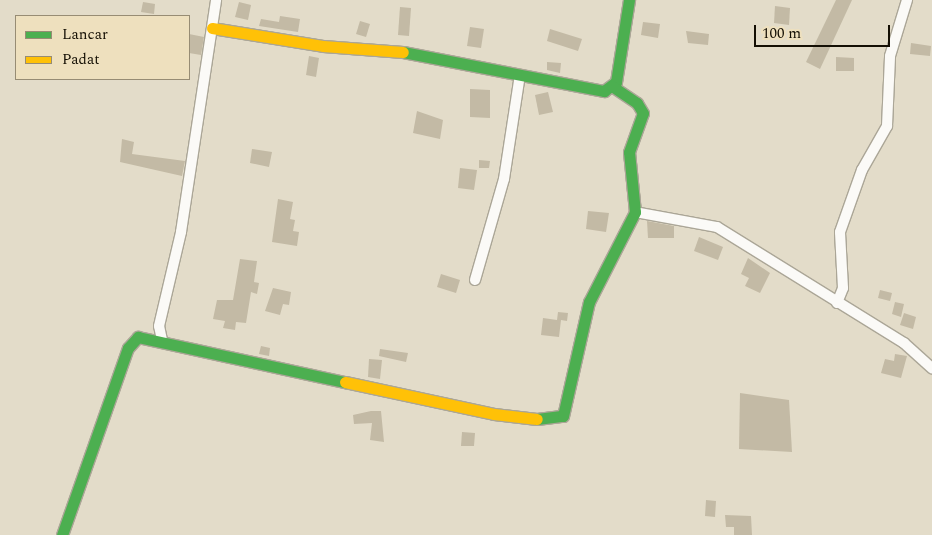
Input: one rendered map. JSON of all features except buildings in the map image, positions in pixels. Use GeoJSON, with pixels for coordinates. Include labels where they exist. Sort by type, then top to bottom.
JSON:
{"type":"FeatureCollection","features":[{"type":"Feature","properties":{"kind":"street"},"geometry":{"type":"LineString","coordinates":[[162,340],[159,326],[181,232],[216,0]]}},
{"type":"Feature","properties":{"kind":"street"},"geometry":{"type":"LineString","coordinates":[[612,86],[630,0]]}},
{"type":"Feature","properties":{"kind":"street"},"geometry":{"type":"LineString","coordinates":[[837,304],[844,288],[840,232],[862,170],[887,126],[890,56],[907,0]]}},
{"type":"Feature","properties":{"kind":"street"},"geometry":{"type":"LineString","coordinates":[[212,28],[323,46],[412,53],[599,91],[612,86]]}},
{"type":"Feature","properties":{"kind":"street"},"geometry":{"type":"LineString","coordinates":[[475,280],[504,179],[520,75]]}},
{"type":"Feature","properties":{"kind":"street"},"geometry":{"type":"LineString","coordinates":[[62,535],[128,348],[138,337],[162,340],[222,358],[319,373],[457,407],[557,419],[568,405],[594,288],[635,212],[629,152],[644,113],[637,103],[612,86]]}},
{"type":"Feature","properties":{"kind":"street"},"geometry":{"type":"LineString","coordinates":[[635,212],[717,227],[837,304],[904,343],[932,368]]}},
{"type":"Feature","properties":{"kind":"traffic: fast"},"geometry":{"type":"LineString","coordinates":[[403,52],[604,91],[616,82],[629,0]]}},
{"type":"Feature","properties":{"kind":"traffic: fast"},"geometry":{"type":"LineString","coordinates":[[537,419],[563,416],[589,302],[635,212],[629,152],[643,113],[637,103],[612,86]]}},
{"type":"Feature","properties":{"kind":"traffic: fast"},"geometry":{"type":"LineString","coordinates":[[62,535],[128,348],[138,337],[345,382]]}},
{"type":"Feature","properties":{"kind":"traffic: slow"},"geometry":{"type":"LineString","coordinates":[[212,28],[323,46],[403,52]]}},
{"type":"Feature","properties":{"kind":"traffic: slow"},"geometry":{"type":"LineString","coordinates":[[345,382],[494,414],[537,419]]}}]}
